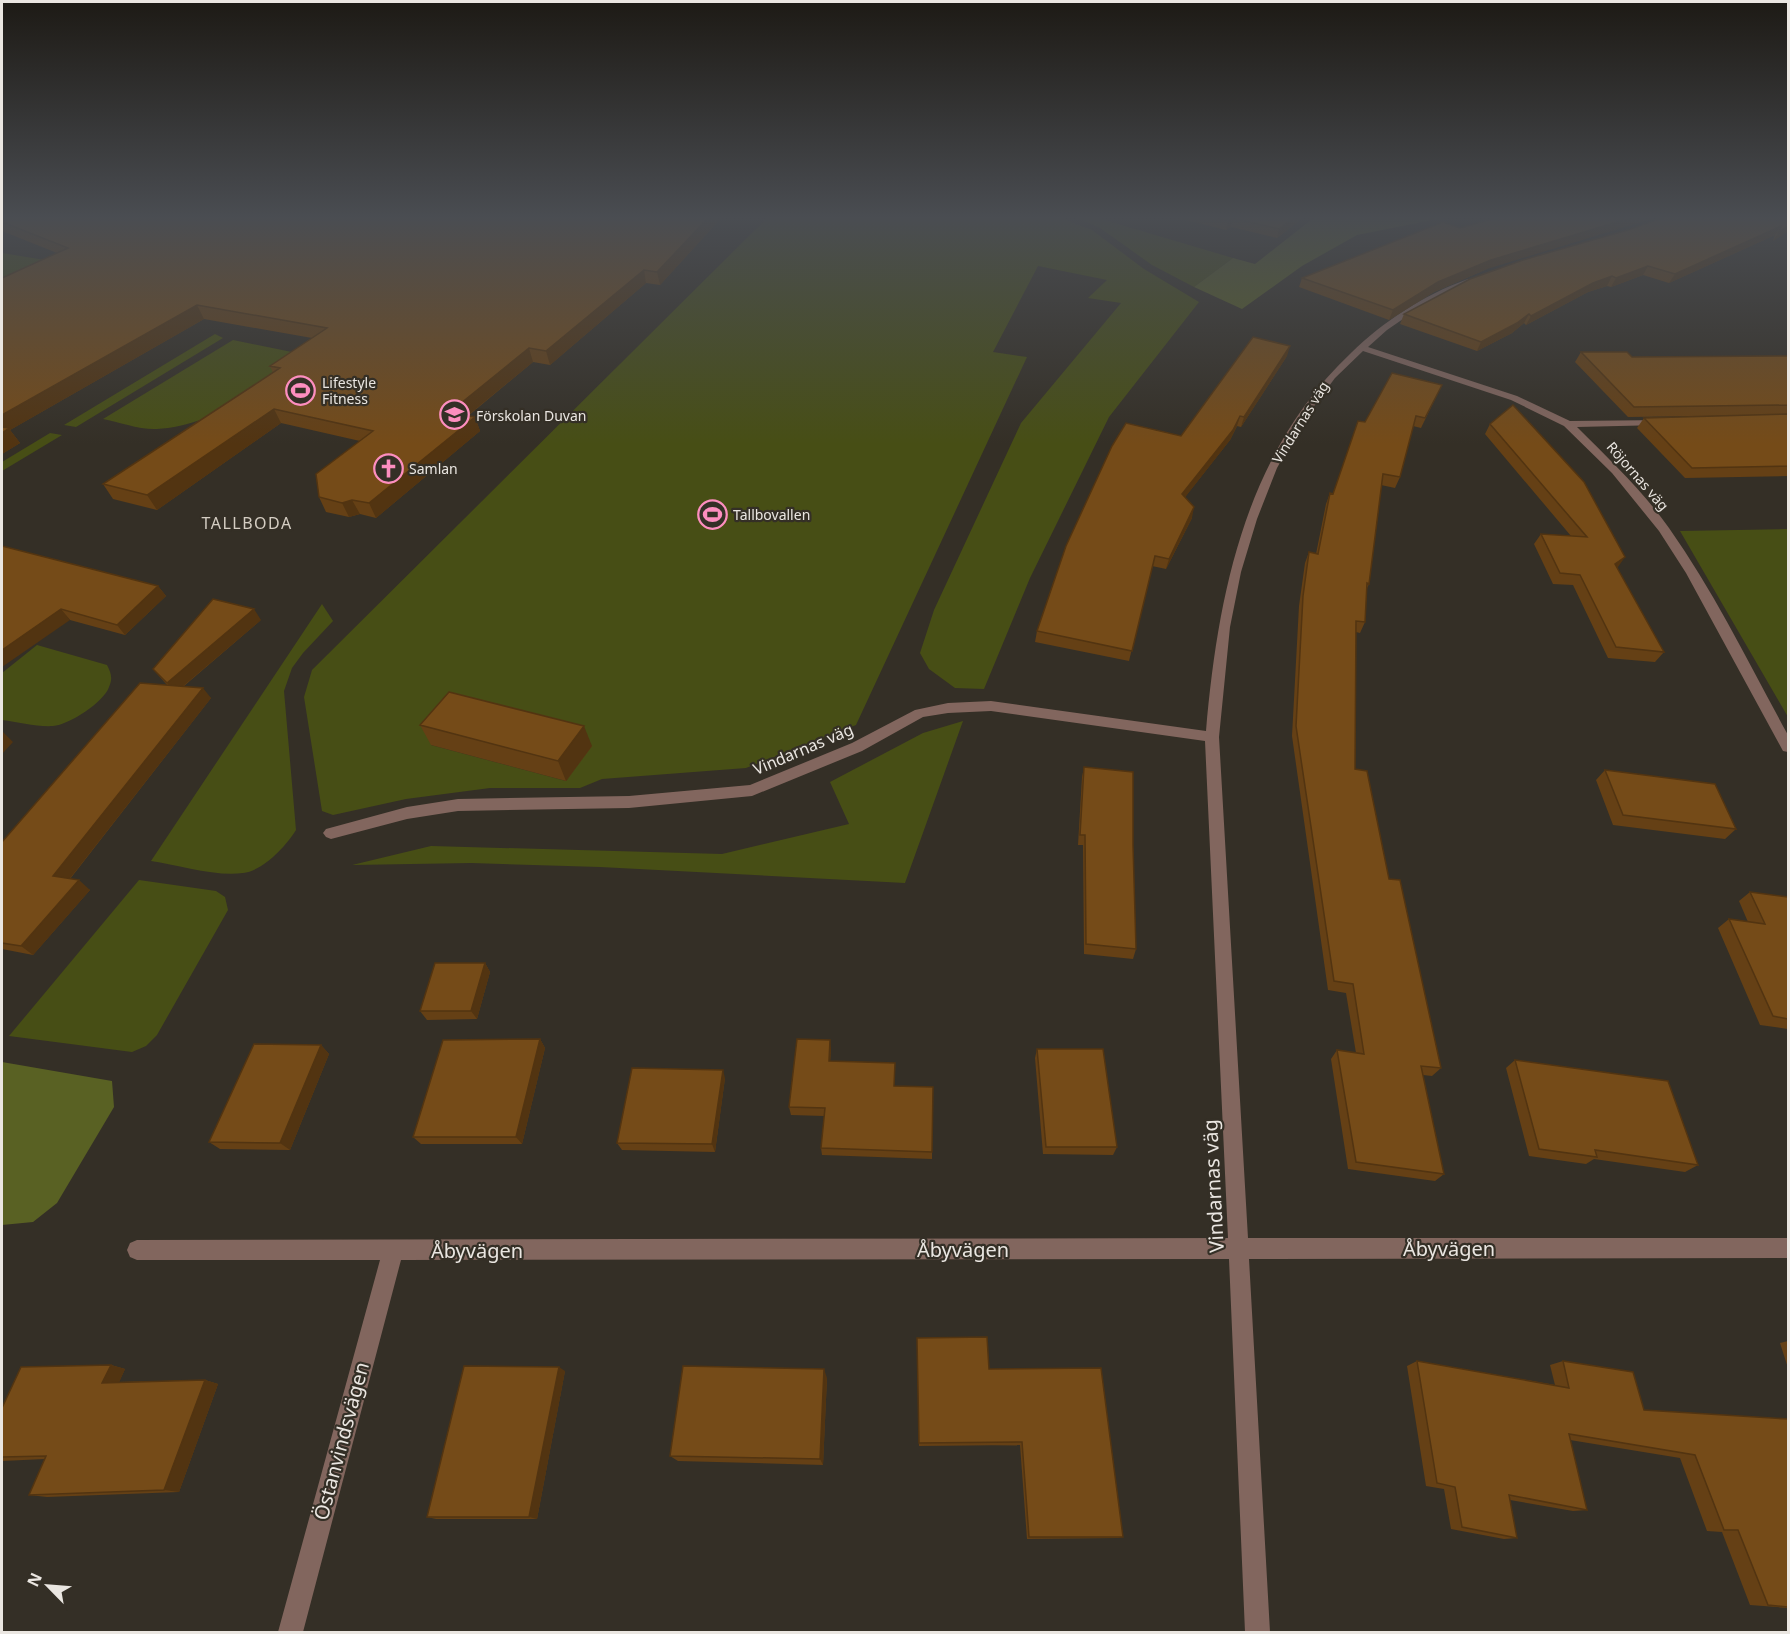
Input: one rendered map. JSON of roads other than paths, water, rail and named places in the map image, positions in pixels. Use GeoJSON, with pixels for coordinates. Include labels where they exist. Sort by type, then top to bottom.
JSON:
{"type":"FeatureCollection","features":[{"type":"Feature","properties":{"kind":"street","name":"Vindarnas väg"},"geometry":{"type":"LineString","coordinates":[[1258,1632],[1212,737],[1215,675],[1238,561],[1256,502],[1273,465],[1314,396],[1338,367],[1360,347],[1408,311],[1445,292]]}},
{"type":"Feature","properties":{"kind":"street","name":"Röjornas väg"},"geometry":{"type":"LineString","coordinates":[[1360,347],[1514,398],[1568,424],[1616,471],[1664,529],[1692,573],[1788,747]]}},
{"type":"Feature","properties":{"kind":"street"},"geometry":{"type":"LineString","coordinates":[[1568,424],[1674,422]]}},
{"type":"Feature","properties":{"kind":"street","name":"Vindarnas väg"},"geometry":{"type":"LineString","coordinates":[[331,833],[407,813],[458,806],[629,802],[752,790],[857,747],[920,713],[948,708],[991,706],[1212,737]]}},
{"type":"Feature","properties":{"kind":"street","name":"Åbyvägen"},"geometry":{"type":"LineString","coordinates":[[137,1250],[1788,1248]]}},
{"type":"Feature","properties":{"kind":"street","name":"Östanvindsvägen"},"geometry":{"type":"LineString","coordinates":[[290,1632],[393,1250]]}},
{"type":"Feature","properties":{"kind":"place","name":"Lifestyle Fitness"},"geometry":{"type":"Point","coordinates":[301,390]}},
{"type":"Feature","properties":{"kind":"place","name":"Förskolan Duvan"},"geometry":{"type":"Point","coordinates":[455,415]}},
{"type":"Feature","properties":{"kind":"place","name":"Samlan"},"geometry":{"type":"Point","coordinates":[388,468]}},
{"type":"Feature","properties":{"kind":"place","name":"Tallbovallen"},"geometry":{"type":"Point","coordinates":[712,514]}},
{"type":"Feature","properties":{"kind":"district","name":"TALLBODA"},"geometry":{"type":"Point","coordinates":[247,523]}}]}
